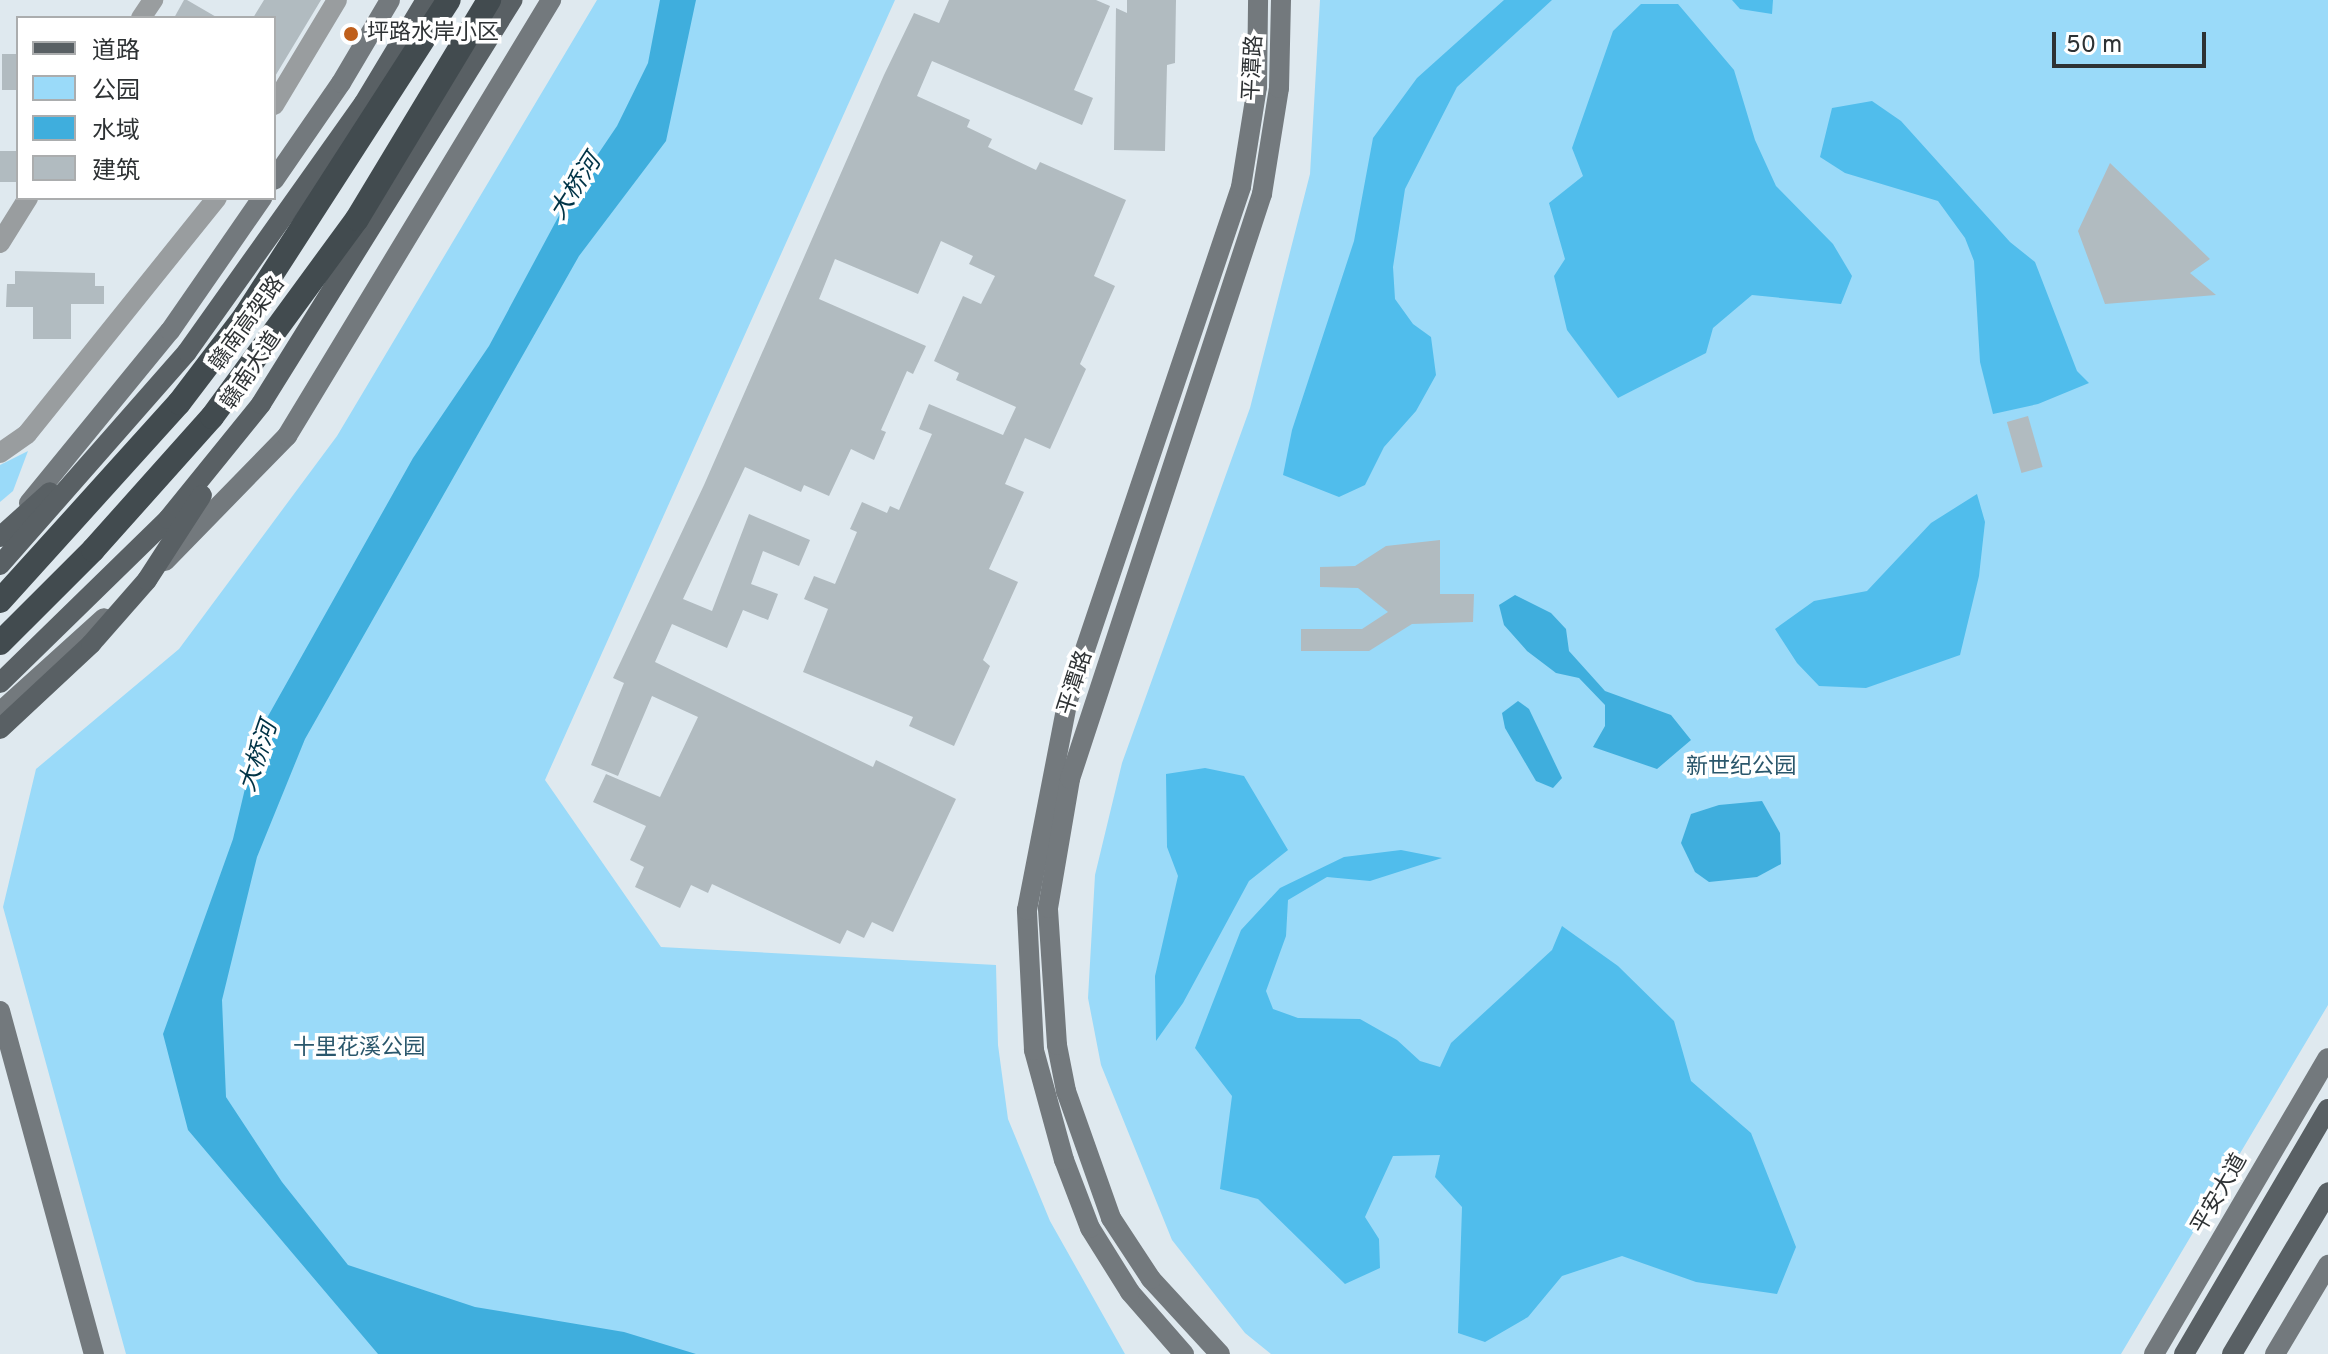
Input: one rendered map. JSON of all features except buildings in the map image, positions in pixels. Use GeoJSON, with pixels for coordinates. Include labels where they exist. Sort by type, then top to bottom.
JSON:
{"type":"FeatureCollection","features":[{"type":"Feature","properties":{"kind":"highway","name":"赣南高架路"},"geometry":{"type":"LineString","coordinates":[[0,601],[179,403],[226,341],[287,257],[449,0]]}},
{"type":"Feature","properties":{"kind":"highway","name":"赣南高架路"},"geometry":{"type":"LineString","coordinates":[[0,643],[93,550],[212,417],[357,219],[489,0]]}},
{"type":"Feature","properties":{"kind":"main road"},"geometry":{"type":"LineString","coordinates":[[276,177],[341,83],[390,0]]}},
{"type":"Feature","properties":{"kind":"main road"},"geometry":{"type":"LineString","coordinates":[[0,565],[187,352],[364,103],[426,0]]}},
{"type":"Feature","properties":{"kind":"main road","name":"赣南大道"},"geometry":{"type":"LineString","coordinates":[[0,683],[168,519],[261,404],[512,0]]}},
{"type":"Feature","properties":{"kind":"main road"},"geometry":{"type":"LineString","coordinates":[[0,729],[91,644],[147,580],[287,436],[551,0]]}},
{"type":"Feature","properties":{"kind":"main road","name":"平潭路"},"geometry":{"type":"LineString","coordinates":[[1184,1354],[1130,1292],[1090,1228],[1064,1160],[1034,1050],[1027,910],[1068,700],[1241,187],[1257,87],[1258,0]]}},
{"type":"Feature","properties":{"kind":"main road","name":"平潭路"},"geometry":{"type":"LineString","coordinates":[[1220,1354],[1151,1279],[1111,1218],[1066,1091],[1057,1045],[1048,908],[1070,779],[1262,194],[1279,88],[1281,0]]}},
{"type":"Feature","properties":{"kind":"main road"},"geometry":{"type":"LineString","coordinates":[[2,536],[170,331],[261,200]]}},
{"type":"Feature","properties":{"kind":"main road"},"geometry":{"type":"LineString","coordinates":[[2,536],[187,352]]}},
{"type":"Feature","properties":{"kind":"main road"},"geometry":{"type":"LineString","coordinates":[[0,712],[147,580],[261,404]]}},
{"type":"Feature","properties":{"kind":"main road"},"geometry":{"type":"LineString","coordinates":[[0,1011],[94,1354]]}},
{"type":"Feature","properties":{"kind":"main road","name":"平安大道"},"geometry":{"type":"LineString","coordinates":[[2154,1354],[2328,1058]]}},
{"type":"Feature","properties":{"kind":"main road"},"geometry":{"type":"LineString","coordinates":[[2184,1354],[2328,1109]]}},
{"type":"Feature","properties":{"kind":"main road"},"geometry":{"type":"LineString","coordinates":[[2232,1354],[2328,1192]]}},
{"type":"Feature","properties":{"kind":"main road"},"geometry":{"type":"LineString","coordinates":[[2275,1354],[2328,1265]]}},
{"type":"Feature","properties":{"kind":"street"},"geometry":{"type":"LineString","coordinates":[[276,102],[337,0]]}},
{"type":"Feature","properties":{"kind":"street"},"geometry":{"type":"LineString","coordinates":[[0,243],[27,200]]}},
{"type":"Feature","properties":{"kind":"street"},"geometry":{"type":"LineString","coordinates":[[0,453],[27,434],[215,200]]}},
{"type":"Feature","properties":{"kind":"green space","name":"十里花溪公园"},"geometry":{"type":"Polygon","coordinates":[[[597,0],[895,0],[545,780],[661,947],[996,965],[998,1045],[1008,1119],[1050,1221],[1125,1354],[126,1354],[3,907],[36,769],[179,649],[337,436],[597,0]]]}},
{"type":"Feature","properties":{"kind":"green space","name":"新世纪公园"},"geometry":{"type":"Polygon","coordinates":[[[1320,0],[2328,0],[2328,1005],[2121,1354],[1271,1354],[1245,1333],[1172,1240],[1101,1065],[1088,998],[1095,875],[1122,763],[1250,408],[1310,174],[1320,0]]]}},
{"type":"Feature","properties":{"kind":"green space"},"geometry":{"type":"Polygon","coordinates":[[[28,451],[13,491],[0,502],[0,465],[28,451]]]}},
{"type":"Feature","properties":{"kind":"shaded area"},"geometry":{"type":"Polygon","coordinates":[[[1504,0],[1552,0],[1457,87],[1405,189],[1393,267],[1395,299],[1413,324],[1431,337],[1436,375],[1416,411],[1384,447],[1365,485],[1339,497],[1283,475],[1292,430],[1354,241],[1373,138],[1417,78],[1504,0]]]}},
{"type":"Feature","properties":{"kind":"shaded area"},"geometry":{"type":"Polygon","coordinates":[[[1732,0],[1773,0],[1772,14],[1740,9],[1732,0]]]}},
{"type":"Feature","properties":{"kind":"shaded area"},"geometry":{"type":"Polygon","coordinates":[[[1641,4],[1678,4],[1734,70],[1755,140],[1776,186],[1833,244],[1852,276],[1841,304],[1752,295],[1713,328],[1706,353],[1618,398],[1567,330],[1554,276],[1565,259],[1549,203],[1583,176],[1572,148],[1613,31],[1641,4]]]}},
{"type":"Feature","properties":{"kind":"shaded area"},"geometry":{"type":"Polygon","coordinates":[[[1872,101],[1901,121],[2010,242],[2035,262],[2077,371],[2089,383],[2038,404],[1993,414],[1980,362],[1974,261],[1965,238],[1938,201],[1845,173],[1820,157],[1832,108],[1872,101]]]}},
{"type":"Feature","properties":{"kind":"shaded area"},"geometry":{"type":"Polygon","coordinates":[[[1977,494],[1985,522],[1979,576],[1960,655],[1866,688],[1819,686],[1797,663],[1775,629],[1814,601],[1867,591],[1931,523],[1977,494]]]}},
{"type":"Feature","properties":{"kind":"shaded area"},"geometry":{"type":"Polygon","coordinates":[[[1205,768],[1244,776],[1288,850],[1249,881],[1183,1003],[1156,1041],[1155,976],[1178,876],[1167,847],[1166,774],[1205,768]]]}},
{"type":"Feature","properties":{"kind":"shaded area"},"geometry":{"type":"Polygon","coordinates":[[[1401,850],[1442,858],[1370,881],[1327,877],[1288,900],[1286,936],[1266,991],[1273,1009],[1298,1018],[1360,1019],[1397,1040],[1420,1061],[1440,1067],[1451,1043],[1552,950],[1562,926],[1618,966],[1674,1021],[1691,1081],[1751,1133],[1796,1247],[1777,1294],[1696,1282],[1622,1256],[1562,1276],[1528,1317],[1485,1342],[1458,1333],[1462,1207],[1435,1177],[1440,1155],[1393,1156],[1365,1217],[1379,1239],[1380,1268],[1345,1284],[1258,1199],[1220,1189],[1232,1096],[1195,1048],[1241,930],[1280,888],[1344,857],[1401,850]]]}},
{"type":"Feature","properties":{"kind":"water","name":"大桥河"},"geometry":{"type":"Polygon","coordinates":[[[660,0],[696,0],[666,141],[579,256],[305,739],[257,857],[222,1000],[226,1097],[282,1182],[348,1265],[475,1307],[624,1332],[696,1354],[378,1354],[188,1130],[163,1034],[233,839],[258,734],[413,458],[489,346],[569,197],[617,126],[648,63],[660,0]]]}},
{"type":"Feature","properties":{"kind":"water"},"geometry":{"type":"Polygon","coordinates":[[[1515,595],[1551,613],[1566,629],[1569,651],[1605,691],[1671,715],[1691,740],[1657,769],[1593,747],[1605,726],[1605,705],[1579,678],[1556,673],[1527,651],[1504,625],[1499,605],[1515,595]]]}},
{"type":"Feature","properties":{"kind":"water"},"geometry":{"type":"Polygon","coordinates":[[[1518,701],[1529,709],[1562,778],[1553,788],[1536,781],[1505,728],[1502,713],[1518,701]]]}},
{"type":"Feature","properties":{"kind":"water"},"geometry":{"type":"Polygon","coordinates":[[[1762,801],[1780,833],[1781,864],[1757,877],[1709,882],[1695,872],[1681,843],[1691,814],[1719,805],[1762,801]]]}},
{"type":"Feature","properties":{"kind":"place","name":"坪路水岸小区"},"geometry":{"type":"Point","coordinates":[351,34]}}]}
